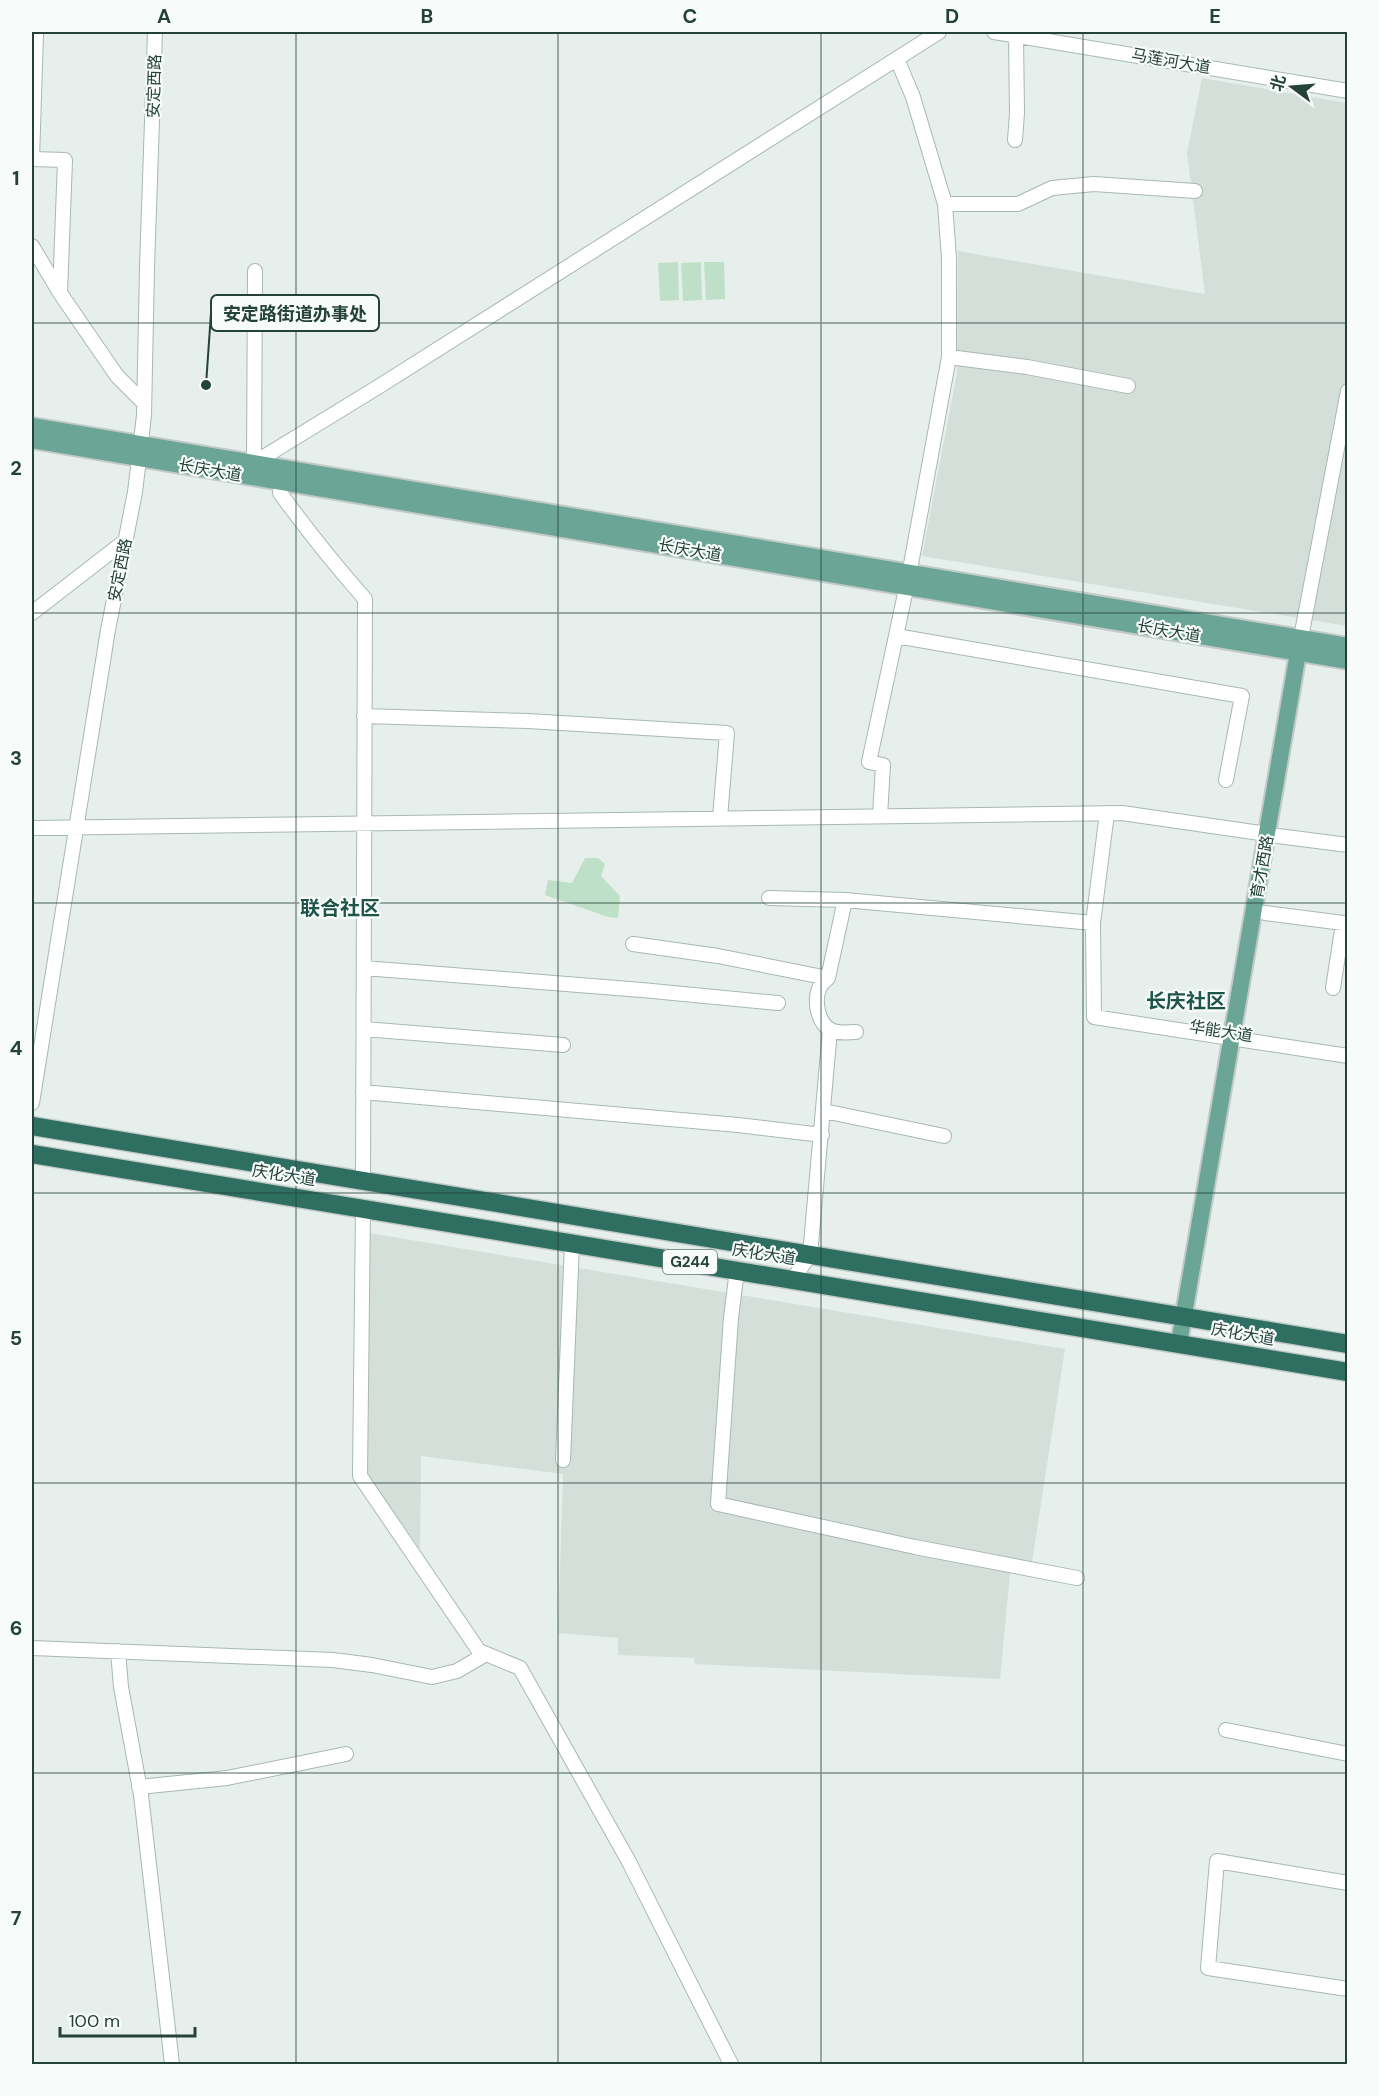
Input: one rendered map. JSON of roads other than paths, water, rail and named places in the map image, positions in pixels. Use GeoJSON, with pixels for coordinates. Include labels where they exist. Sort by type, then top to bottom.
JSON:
{"type":"FeatureCollection","features":[{"type":"Feature","properties":{"kind":"highway","name":"庆化大道"},"geometry":{"type":"LineString","coordinates":[[32,1126],[1347,1344]]}},
{"type":"Feature","properties":{"kind":"highway","name":"庆化大道"},"geometry":{"type":"LineString","coordinates":[[32,1154],[1347,1372]]}},
{"type":"Feature","properties":{"kind":"main road","name":"长庆大道"},"geometry":{"type":"LineString","coordinates":[[32,426],[282,482],[907,580]]}},
{"type":"Feature","properties":{"kind":"main road","name":"长庆大道"},"geometry":{"type":"LineString","coordinates":[[32,440],[254,463],[907,580],[1305,647],[1347,661]]}},
{"type":"Feature","properties":{"kind":"main road","name":"长庆大道"},"geometry":{"type":"LineString","coordinates":[[1305,647],[1347,646]]}},
{"type":"Feature","properties":{"kind":"main road","name":"育才西路"},"geometry":{"type":"LineString","coordinates":[[1185,1344],[1305,647]]}},
{"type":"Feature","properties":{"kind":"main road","name":"育才西路"},"geometry":{"type":"LineString","coordinates":[[1238,1037],[1264,913],[1273,835]]}},
{"type":"Feature","properties":{"kind":"street"},"geometry":{"type":"LineString","coordinates":[[32,32],[36,33],[32,159],[65,160],[60,293]]}},
{"type":"Feature","properties":{"kind":"street","name":"安定西路"},"geometry":{"type":"LineString","coordinates":[[141,399],[140,269],[149,32]]}},
{"type":"Feature","properties":{"kind":"street","name":"安定西路"},"geometry":{"type":"LineString","coordinates":[[32,1064],[137,450],[141,399],[155,32]]}},
{"type":"Feature","properties":{"kind":"street"},"geometry":{"type":"LineString","coordinates":[[254,463],[939,32]]}},
{"type":"Feature","properties":{"kind":"street","name":"马莲河大道"},"geometry":{"type":"LineString","coordinates":[[997,32],[1347,91]]}},
{"type":"Feature","properties":{"kind":"street","name":"马莲河大道"},"geometry":{"type":"LineString","coordinates":[[1039,32],[1347,83]]}},
{"type":"Feature","properties":{"kind":"street"},"geometry":{"type":"LineString","coordinates":[[1016,35],[1016,140]]}},
{"type":"Feature","properties":{"kind":"street"},"geometry":{"type":"LineString","coordinates":[[880,816],[883,765],[869,762],[950,357],[949,258],[945,204],[913,96],[897,59]]}},
{"type":"Feature","properties":{"kind":"street"},"geometry":{"type":"LineString","coordinates":[[945,204],[1018,204],[1052,188],[1094,184],[1194,192]]}},
{"type":"Feature","properties":{"kind":"street"},"geometry":{"type":"LineString","coordinates":[[32,246],[60,293],[117,375],[141,399]]}},
{"type":"Feature","properties":{"kind":"street"},"geometry":{"type":"LineString","coordinates":[[254,463],[255,272]]}},
{"type":"Feature","properties":{"kind":"street"},"geometry":{"type":"LineString","coordinates":[[950,357],[1027,367],[1128,386]]}},
{"type":"Feature","properties":{"kind":"street","name":"育才西路"},"geometry":{"type":"LineString","coordinates":[[1305,647],[1347,391]]}},
{"type":"Feature","properties":{"kind":"street","name":"育才西路"},"geometry":{"type":"LineString","coordinates":[[1305,647],[1347,435]]}},
{"type":"Feature","properties":{"kind":"street"},"geometry":{"type":"LineString","coordinates":[[282,482],[280,493],[321,548],[365,599],[363,1180]]}},
{"type":"Feature","properties":{"kind":"street"},"geometry":{"type":"LineString","coordinates":[[32,613],[121,544]]}},
{"type":"Feature","properties":{"kind":"street"},"geometry":{"type":"LineString","coordinates":[[896,636],[1242,696],[1226,780]]}},
{"type":"Feature","properties":{"kind":"street"},"geometry":{"type":"LineString","coordinates":[[364,717],[528,721],[727,734],[720,818]]}},
{"type":"Feature","properties":{"kind":"street"},"geometry":{"type":"LineString","coordinates":[[769,897],[845,900],[1093,923],[1107,813]]}},
{"type":"Feature","properties":{"kind":"street"},"geometry":{"type":"LineString","coordinates":[[32,828],[1122,813],[1347,845]]}},
{"type":"Feature","properties":{"kind":"street","name":"安定西路"},"geometry":{"type":"LineString","coordinates":[[32,1103],[73,827]]}},
{"type":"Feature","properties":{"kind":"street"},"geometry":{"type":"LineString","coordinates":[[793,1279],[810,1255],[822,1134],[830,1030],[820,1016],[818,996],[821,986],[828,978],[845,900]]}},
{"type":"Feature","properties":{"kind":"street"},"geometry":{"type":"LineString","coordinates":[[1264,913],[1343,923],[1333,988]]}},
{"type":"Feature","properties":{"kind":"street","name":"华能大道"},"geometry":{"type":"LineString","coordinates":[[1093,923],[1094,1014],[1347,1056]]}},
{"type":"Feature","properties":{"kind":"street"},"geometry":{"type":"LineString","coordinates":[[633,944],[718,956],[828,978]]}},
{"type":"Feature","properties":{"kind":"street"},"geometry":{"type":"LineString","coordinates":[[364,968],[778,1003]]}},
{"type":"Feature","properties":{"kind":"street"},"geometry":{"type":"LineString","coordinates":[[364,1029],[563,1045]]}},
{"type":"Feature","properties":{"kind":"street"},"geometry":{"type":"LineString","coordinates":[[830,1030],[856,1032]]}},
{"type":"Feature","properties":{"kind":"street","name":"华能大道"},"geometry":{"type":"LineString","coordinates":[[1238,1037],[1347,1050]]}},
{"type":"Feature","properties":{"kind":"street"},"geometry":{"type":"LineString","coordinates":[[363,1092],[822,1134]]}},
{"type":"Feature","properties":{"kind":"street"},"geometry":{"type":"LineString","coordinates":[[824,1111],[944,1136]]}},
{"type":"Feature","properties":{"kind":"street"},"geometry":{"type":"LineString","coordinates":[[363,1208],[360,1476],[478,1651],[520,1668],[628,1860],[731,2064]]}},
{"type":"Feature","properties":{"kind":"street"},"geometry":{"type":"LineString","coordinates":[[563,1460],[572,1243]]}},
{"type":"Feature","properties":{"kind":"street"},"geometry":{"type":"LineString","coordinates":[[737,1270],[731,1318],[718,1504],[915,1547],[1077,1578]]}},
{"type":"Feature","properties":{"kind":"street"},"geometry":{"type":"LineString","coordinates":[[32,1648],[333,1660],[432,1677],[457,1671],[486,1654]]}},
{"type":"Feature","properties":{"kind":"street"},"geometry":{"type":"LineString","coordinates":[[118,1651],[121,1687],[139,1787],[172,2064]]}},
{"type":"Feature","properties":{"kind":"street"},"geometry":{"type":"LineString","coordinates":[[1226,1730],[1347,1754]]}},
{"type":"Feature","properties":{"kind":"street"},"geometry":{"type":"LineString","coordinates":[[139,1787],[227,1778],[346,1754]]}},
{"type":"Feature","properties":{"kind":"street"},"geometry":{"type":"LineString","coordinates":[[1347,1883],[1217,1861],[1208,1968],[1347,1989]]}},
{"type":"Feature","properties":{"kind":"place","name":"安定路街道办事处"},"geometry":{"type":"Point","coordinates":[206,385]}},
{"type":"Feature","properties":{"kind":"district","name":"联合社区"},"geometry":{"type":"Point","coordinates":[340,908]}},
{"type":"Feature","properties":{"kind":"district","name":"长庆社区"},"geometry":{"type":"Point","coordinates":[1186,1001]}}]}
